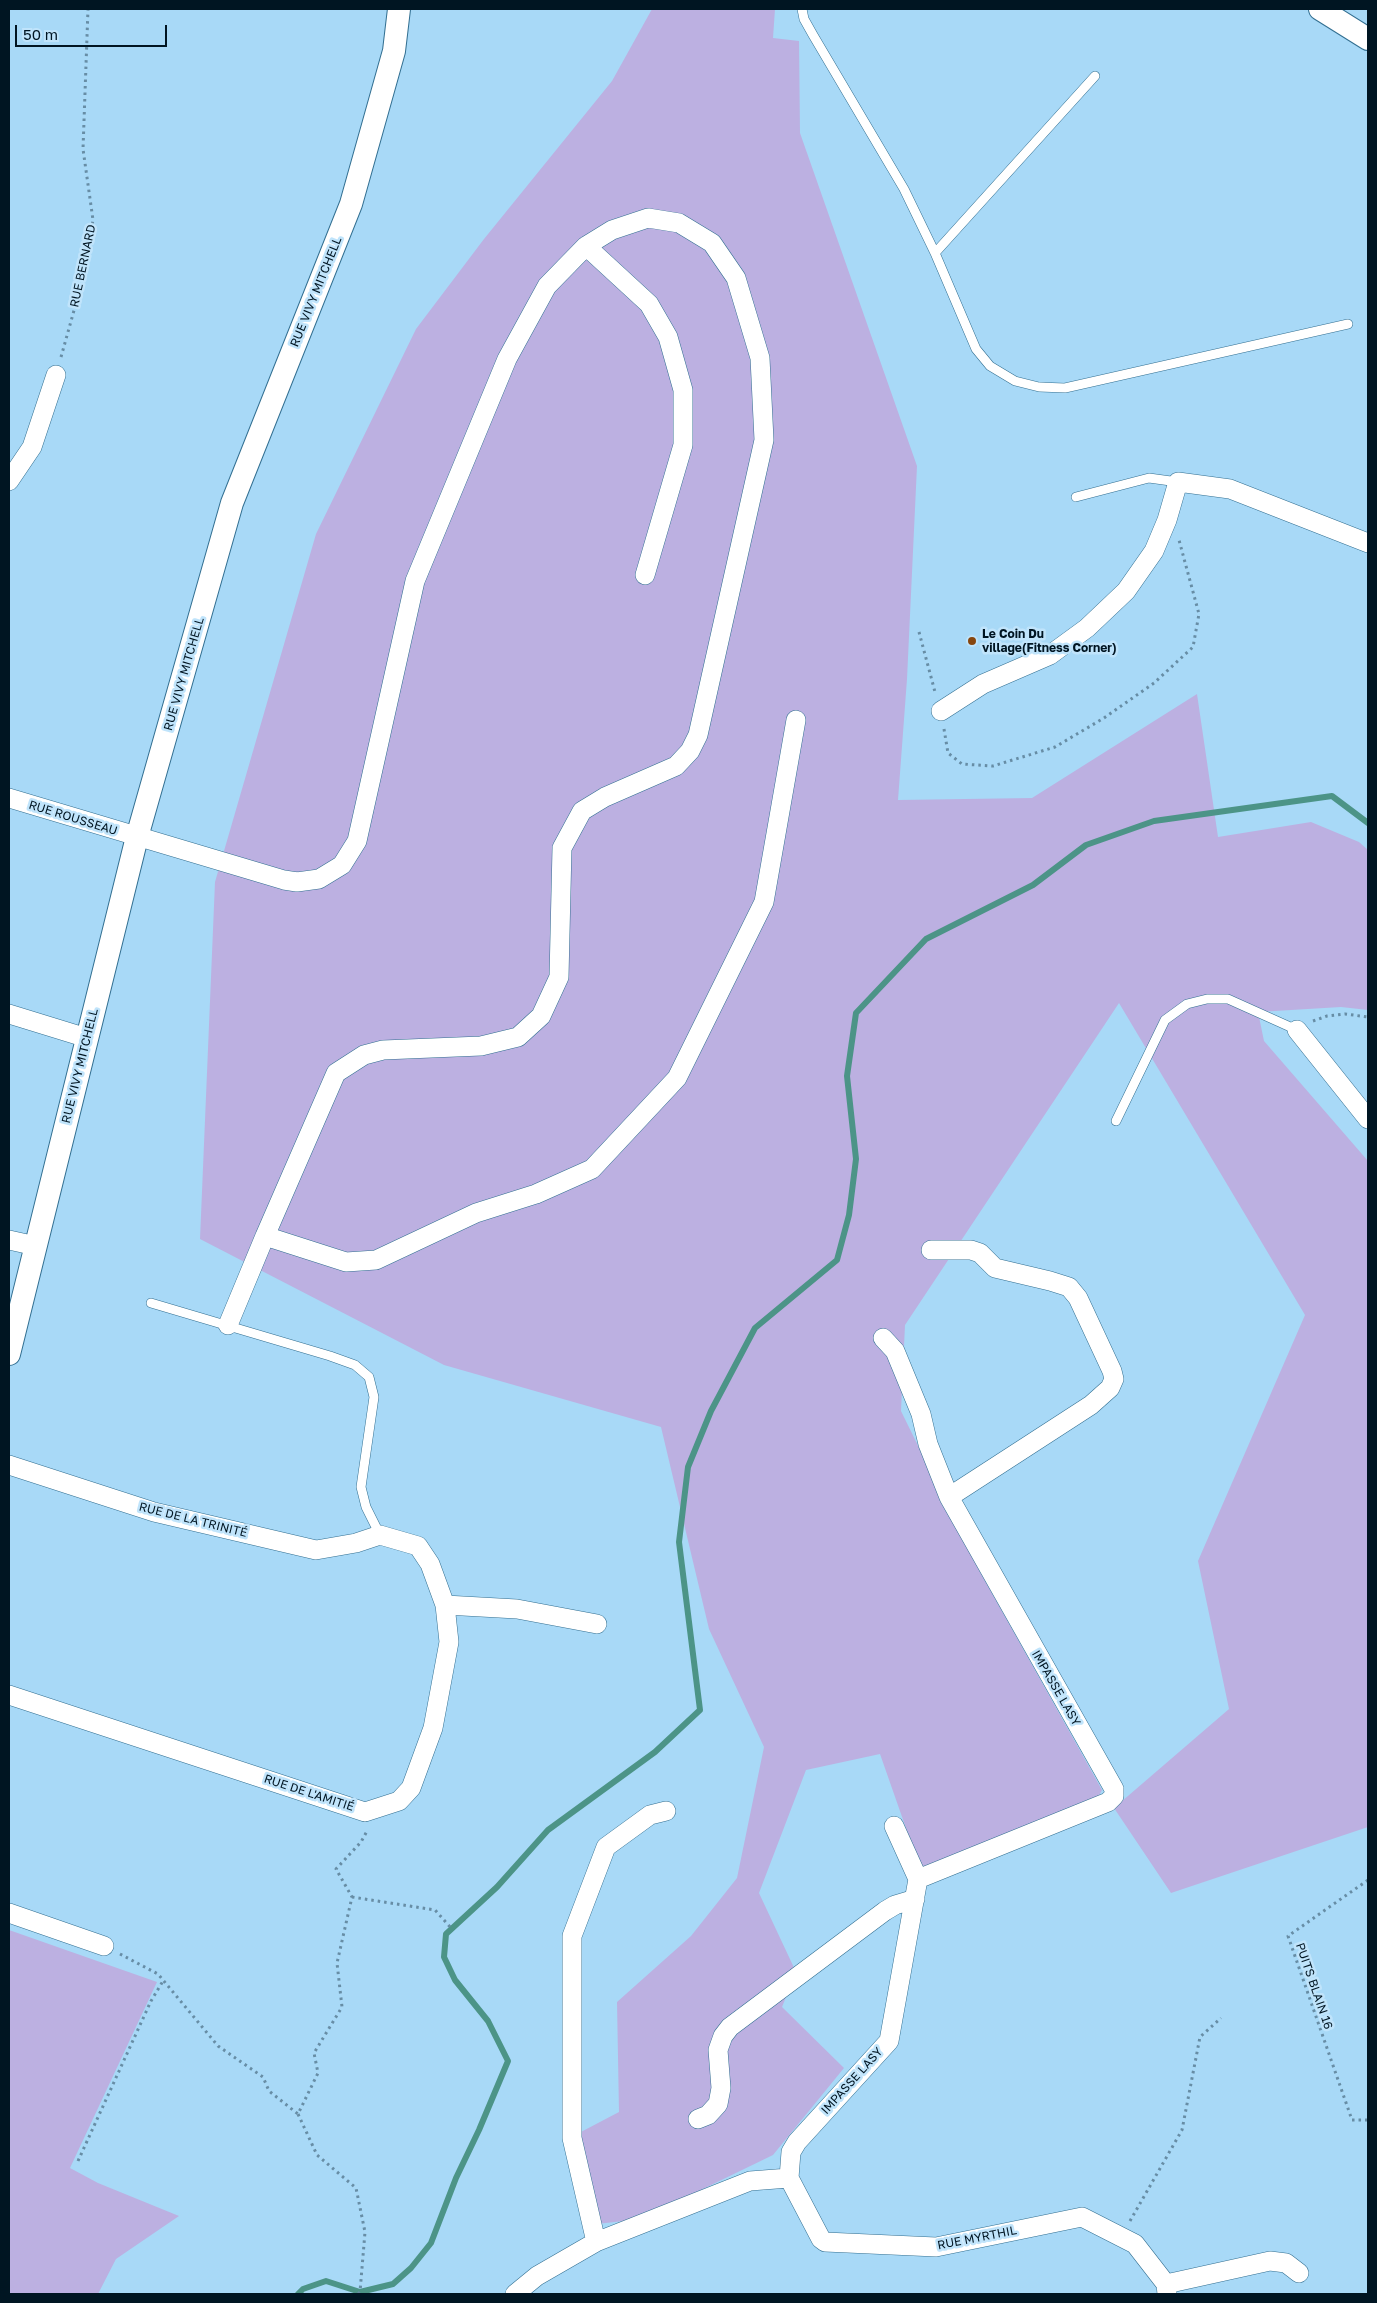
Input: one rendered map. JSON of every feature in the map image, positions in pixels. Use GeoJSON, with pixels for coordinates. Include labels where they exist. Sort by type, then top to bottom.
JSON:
{"type":"FeatureCollection","features":[{"type":"Feature","properties":{"kind":"street","name":"RUE VIVY MITCHELL"},"geometry":{"type":"LineString","coordinates":[[9,1354],[137,837],[232,503],[351,204],[394,51],[399,9]]}},
{"type":"Feature","properties":{"kind":"street"},"geometry":{"type":"LineString","coordinates":[[1320,9],[1368,39]]}},
{"type":"Feature","properties":{"kind":"street","name":"RUE ROUSSEAU"},"geometry":{"type":"LineString","coordinates":[[9,798],[137,837],[297,882],[319,879],[342,865],[357,841],[415,581],[507,359],[548,286],[586,246],[612,230],[648,218],[679,222],[712,243],[736,278],[760,358],[764,440],[698,735],[690,751],[676,766],[605,797],[582,811],[562,848],[558,977],[541,1016],[518,1037],[481,1046],[383,1050],[364,1055],[336,1073],[228,1325]]}},
{"type":"Feature","properties":{"kind":"street"},"geometry":{"type":"LineString","coordinates":[[586,246],[649,304],[668,337],[683,390],[683,445],[645,574]]}},
{"type":"Feature","properties":{"kind":"street"},"geometry":{"type":"LineString","coordinates":[[9,482],[32,447],[56,375]]}},
{"type":"Feature","properties":{"kind":"street"},"geometry":{"type":"LineString","coordinates":[[941,712],[983,684],[1050,655],[1087,628],[1126,592],[1154,551],[1170,511],[1178,482],[1230,489],[1368,544]]}},
{"type":"Feature","properties":{"kind":"street"},"geometry":{"type":"LineString","coordinates":[[265,1236],[346,1262],[376,1260],[476,1213],[536,1194],[592,1169],[677,1078],[764,902],[796,720]]}},
{"type":"Feature","properties":{"kind":"street"},"geometry":{"type":"LineString","coordinates":[[9,1014],[87,1038]]}},
{"type":"Feature","properties":{"kind":"street"},"geometry":{"type":"LineString","coordinates":[[1297,1030],[1368,1120]]}},
{"type":"Feature","properties":{"kind":"street"},"geometry":{"type":"LineString","coordinates":[[9,1240],[36,1246]]}},
{"type":"Feature","properties":{"kind":"street"},"geometry":{"type":"LineString","coordinates":[[883,1338],[896,1351],[921,1414],[928,1444],[948,1497],[1091,1405],[1110,1388],[1114,1379],[1112,1370],[1074,1291],[1050,1281],[996,1268],[980,1253],[971,1250],[931,1250]]}},
{"type":"Feature","properties":{"kind":"street","name":"RUE DE LA TRINITÉ"},"geometry":{"type":"LineString","coordinates":[[9,1465],[154,1512],[316,1550],[336,1548],[380,1535]]}},
{"type":"Feature","properties":{"kind":"street","name":"IMPASSE LASY"},"geometry":{"type":"LineString","coordinates":[[789,2178],[791,2152],[797,2142],[889,2040],[918,1880],[1108,1802],[1114,1796],[1114,1789],[948,1497]]}},
{"type":"Feature","properties":{"kind":"street","name":"RUE DE L'AMITIÉ"},"geometry":{"type":"LineString","coordinates":[[9,1696],[365,1812],[399,1801],[411,1788],[433,1728],[449,1642],[445,1605],[430,1564],[418,1546],[380,1535]]}},
{"type":"Feature","properties":{"kind":"street"},"geometry":{"type":"LineString","coordinates":[[445,1605],[517,1609],[597,1624]]}},
{"type":"Feature","properties":{"kind":"street"},"geometry":{"type":"LineString","coordinates":[[596,2242],[572,2138],[572,1936],[606,1847],[650,1815],[666,1811]]}},
{"type":"Feature","properties":{"kind":"street"},"geometry":{"type":"LineString","coordinates":[[894,1826],[918,1880]]}},
{"type":"Feature","properties":{"kind":"street"},"geometry":{"type":"LineString","coordinates":[[698,2119],[708,2115],[718,2104],[721,2088],[718,2050],[723,2036],[730,2028],[895,1905],[915,1899]]}},
{"type":"Feature","properties":{"kind":"street"},"geometry":{"type":"LineString","coordinates":[[9,1913],[104,1946]]}},
{"type":"Feature","properties":{"kind":"street"},"geometry":{"type":"LineString","coordinates":[[515,2294],[537,2276],[596,2242],[750,2182],[789,2178]]}},
{"type":"Feature","properties":{"kind":"street","name":"RUE MYRTHIL"},"geometry":{"type":"LineString","coordinates":[[789,2178],[821,2239],[825,2242],[936,2247],[1082,2217],[1135,2244],[1167,2289]]}},
{"type":"Feature","properties":{"kind":"street"},"geometry":{"type":"LineString","coordinates":[[1167,2289],[1270,2261],[1286,2264],[1299,2273]]}},
{"type":"Feature","properties":{"kind":"lane"},"geometry":{"type":"LineString","coordinates":[[802,9],[804,19],[813,35],[904,189],[935,253],[976,350],[990,366],[1006,376],[1015,381],[1039,387],[1065,388],[1348,324]]}},
{"type":"Feature","properties":{"kind":"lane"},"geometry":{"type":"LineString","coordinates":[[935,253],[1096,76]]}},
{"type":"Feature","properties":{"kind":"lane"},"geometry":{"type":"LineString","coordinates":[[1076,497],[1148,478],[1178,482]]}},
{"type":"Feature","properties":{"kind":"lane"},"geometry":{"type":"LineString","coordinates":[[1116,1121],[1165,1020],[1187,1004],[1207,999],[1228,999],[1297,1030]]}},
{"type":"Feature","properties":{"kind":"lane"},"geometry":{"type":"LineString","coordinates":[[151,1303],[355,1365],[369,1377],[374,1397],[361,1487],[366,1507],[380,1535]]}},
{"type":"Feature","properties":{"kind":"path","name":"RUE BERNARD"},"geometry":{"type":"LineString","coordinates":[[56,375],[80,289],[93,220],[82,149],[88,9]]}},
{"type":"Feature","properties":{"kind":"path"},"geometry":{"type":"LineString","coordinates":[[919,632],[941,712],[948,753],[962,764],[993,766],[1055,747],[1104,718],[1154,683],[1193,647],[1199,614],[1186,560],[1170,511]]}},
{"type":"Feature","properties":{"kind":"path"},"geometry":{"type":"LineString","coordinates":[[1297,1030],[1327,1016],[1345,1014],[1368,1017]]}},
{"type":"Feature","properties":{"kind":"path"},"geometry":{"type":"LineString","coordinates":[[298,2114],[318,2073],[314,2053],[342,2007],[337,1962],[352,1897],[336,1869],[361,1842],[370,1824],[365,1812]]}},
{"type":"Feature","properties":{"kind":"path","name":"PUITS BLAIN 16"},"geometry":{"type":"LineString","coordinates":[[1368,1880],[1288,1936],[1352,2120],[1368,2120]]}},
{"type":"Feature","properties":{"kind":"path"},"geometry":{"type":"LineString","coordinates":[[352,1897],[435,1910],[452,1928]]}},
{"type":"Feature","properties":{"kind":"path"},"geometry":{"type":"LineString","coordinates":[[104,1946],[158,1974],[218,2046],[263,2078],[269,2091],[298,2114],[317,2156],[356,2188],[365,2232],[360,2292],[358,2294]]}},
{"type":"Feature","properties":{"kind":"path"},"geometry":{"type":"LineString","coordinates":[[78,2161],[151,2001],[164,1981]]}},
{"type":"Feature","properties":{"kind":"path"},"geometry":{"type":"LineString","coordinates":[[1121,2237],[1182,2130],[1200,2038],[1221,2018]]}},
{"type":"Feature","properties":{"kind":"shaded area"},"geometry":{"type":"Polygon","coordinates":[[[652,9],[775,9],[773,38],[799,41],[800,133],[917,466],[907,679],[898,800],[1032,798],[1197,694],[1218,837],[1311,822],[1359,842],[1368,850],[1368,1010],[1341,1007],[1258,1012],[1264,1041],[1368,1161],[1368,1827],[1171,1893],[1114,1808],[1229,1709],[1198,1561],[1305,1315],[1119,1003],[905,1325],[901,1411],[979,1570],[1102,1790],[1096,1801],[921,1871],[880,1754],[806,1770],[759,1893],[796,1972],[782,2007],[844,2068],[773,2155],[641,2219],[597,2224],[579,2133],[619,2112],[617,2002],[691,1936],[737,1878],[764,1747],[709,1629],[661,1427],[444,1365],[200,1239],[215,882],[316,534],[416,329],[484,239],[612,81],[652,9]]]}},
{"type":"Feature","properties":{"kind":"shaded area"},"geometry":{"type":"Polygon","coordinates":[[[9,1930],[157,1982],[70,2168],[98,2183],[179,2216],[116,2259],[98,2294],[9,2294],[9,1930]]]}},
{"type":"Feature","properties":{"kind":"waterway"},"geometry":{"type":"LineString","coordinates":[[298,2294],[303,2289],[326,2281],[360,2292],[393,2284],[411,2268],[431,2243],[456,2178],[479,2130],[508,2061],[488,2021],[455,1980],[444,1957],[446,1934],[497,1887],[548,1830],[655,1752],[700,1710],[679,1542],[688,1467],[711,1411],[755,1328],[837,1260],[849,1215],[856,1159],[847,1076],[856,1013],[926,939],[1033,885],[1086,845],[1154,821],[1332,796],[1368,823]]}},
{"type":"Feature","properties":{"kind":"place","name":"Le Coin Du village(Fitness Corner)"},"geometry":{"type":"Point","coordinates":[972,641]}}]}
